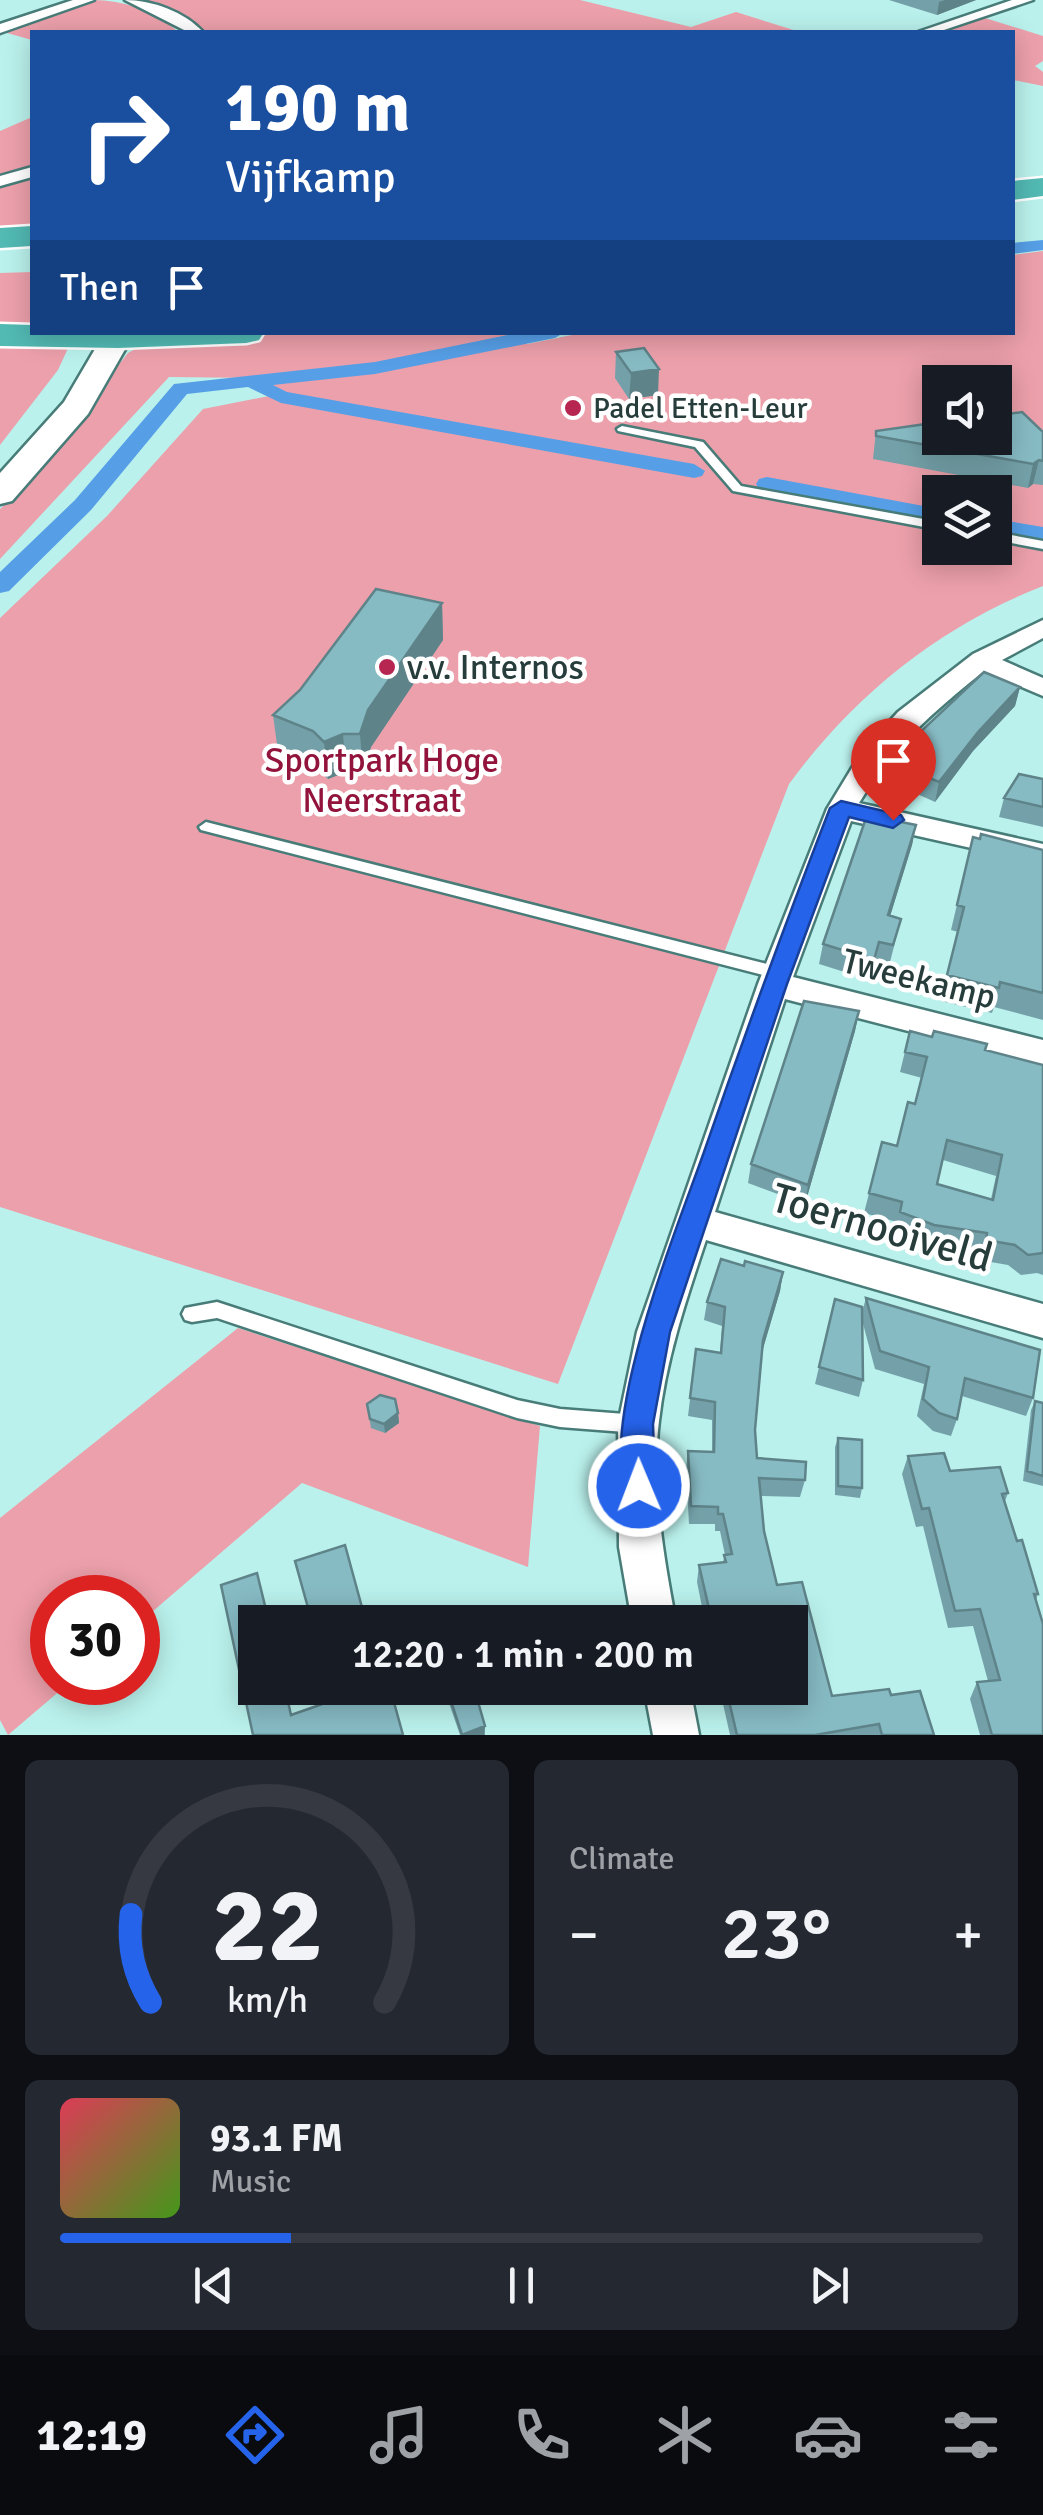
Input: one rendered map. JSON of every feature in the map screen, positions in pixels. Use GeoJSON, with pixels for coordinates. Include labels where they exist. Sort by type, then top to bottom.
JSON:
{"type":"FeatureCollection","features":[{"type":"Feature","properties":{"kind":"highway"},"geometry":{"type":"LineString","coordinates":[[1015,165],[1043,162]]}},
{"type":"Feature","properties":{"kind":"highway"},"geometry":{"type":"LineString","coordinates":[[1015,181],[1043,178]]}},
{"type":"Feature","properties":{"kind":"highway"},"geometry":{"type":"LineString","coordinates":[[1015,191],[1043,187]]}},
{"type":"Feature","properties":{"kind":"highway"},"geometry":{"type":"LineString","coordinates":[[0,238],[30,236]]}},
{"type":"Feature","properties":{"kind":"highway"},"geometry":{"type":"LineString","coordinates":[[0,247],[30,246]]}},
{"type":"Feature","properties":{"kind":"highway"},"geometry":{"type":"LineString","coordinates":[[0,264],[30,262]]}},
{"type":"Feature","properties":{"kind":"highway"},"geometry":{"type":"LineString","coordinates":[[0,335],[105,335]]}},
{"type":"Feature","properties":{"kind":"main road"},"geometry":{"type":"LineString","coordinates":[[0,456],[105,335]]}},
{"type":"Feature","properties":{"kind":"main road"},"geometry":{"type":"LineString","coordinates":[[0,494],[78,407],[105,335]]}},
{"type":"Feature","properties":{"kind":"street"},"geometry":{"type":"LineString","coordinates":[[0,29],[88,0]]}},
{"type":"Feature","properties":{"kind":"street"},"geometry":{"type":"LineString","coordinates":[[132,0],[194,30]]}},
{"type":"Feature","properties":{"kind":"street"},"geometry":{"type":"LineString","coordinates":[[931,30],[1026,0]]}},
{"type":"Feature","properties":{"kind":"street"},"geometry":{"type":"LineString","coordinates":[[0,181],[30,173]]}},
{"type":"Feature","properties":{"kind":"street"},"geometry":{"type":"LineString","coordinates":[[651,1605],[640,1547],[638,1424],[656,1332],[777,978],[841,808],[871,759],[908,718],[982,660],[1043,628]]}},
{"type":"Feature","properties":{"kind":"street"},"geometry":{"type":"LineString","coordinates":[[982,660],[1043,688]]}},
{"type":"Feature","properties":{"kind":"street"},"geometry":{"type":"LineString","coordinates":[[841,808],[1043,854]]}},
{"type":"Feature","properties":{"kind":"street","name":"Tweekamp"},"geometry":{"type":"LineString","coordinates":[[777,978],[1043,1053]]}},
{"type":"Feature","properties":{"kind":"street","name":"Toernooiveld"},"geometry":{"type":"LineString","coordinates":[[695,1222],[1043,1322]]}},
{"type":"Feature","properties":{"kind":"street"},"geometry":{"type":"LineString","coordinates":[[670,1705],[676,1735]]}},
{"type":"Feature","properties":{"kind":"lane"},"geometry":{"type":"LineString","coordinates":[[622,428],[703,447],[737,489],[922,523]]}},
{"type":"Feature","properties":{"kind":"lane"},"geometry":{"type":"LineString","coordinates":[[1012,539],[1043,545]]}},
{"type":"Feature","properties":{"kind":"lane"},"geometry":{"type":"LineString","coordinates":[[206,826],[777,978]]}},
{"type":"Feature","properties":{"kind":"lane"},"geometry":{"type":"LineString","coordinates":[[192,1314],[216,1310],[538,1414],[638,1424]]}},
{"type":"Feature","properties":{"kind":"green space"},"geometry":{"type":"Polygon","coordinates":[[[93,0],[138,8],[175,30],[30,30],[30,39],[0,31],[93,0]]]}},
{"type":"Feature","properties":{"kind":"green space"},"geometry":{"type":"Polygon","coordinates":[[[142,0],[580,0],[691,27],[736,12],[794,30],[200,30],[142,0]]]}},
{"type":"Feature","properties":{"kind":"green space"},"geometry":{"type":"Polygon","coordinates":[[[985,18],[1043,36],[1043,61],[1035,66],[1043,72],[1043,86],[1015,80],[1015,30],[947,30],[985,18]]]}},
{"type":"Feature","properties":{"kind":"green space"},"geometry":{"type":"Polygon","coordinates":[[[30,118],[30,167],[0,175],[0,131],[30,118]]]}},
{"type":"Feature","properties":{"kind":"green space"},"geometry":{"type":"Polygon","coordinates":[[[30,178],[30,225],[0,226],[0,186],[30,178]]]}},
{"type":"Feature","properties":{"kind":"green space","name":"Sportpark Hoge Neerstraat"},"geometry":{"type":"Polygon","coordinates":[[[1043,251],[1043,586],[969,621],[902,667],[842,721],[789,784],[558,1384],[0,1207],[0,618],[107,516],[203,409],[279,394],[266,383],[270,381],[357,373],[524,340],[527,344],[572,335],[1015,335],[1015,255],[1043,251]]]}},
{"type":"Feature","properties":{"kind":"green space"},"geometry":{"type":"Polygon","coordinates":[[[30,272],[30,332],[0,331],[0,273],[30,272]]]}},
{"type":"Feature","properties":{"kind":"green space"},"geometry":{"type":"Polygon","coordinates":[[[269,335],[524,335],[354,369],[265,378],[169,377],[0,559],[0,509],[20,490],[128,353],[139,347],[269,335]]]}},
{"type":"Feature","properties":{"kind":"green space"},"geometry":{"type":"Polygon","coordinates":[[[0,339],[69,346],[58,370],[0,445],[0,339]]]}},
{"type":"Feature","properties":{"kind":"green space"},"geometry":{"type":"Polygon","coordinates":[[[238,1328],[540,1426],[528,1567],[302,1483],[160,1605],[160,1575],[30,1575],[30,1705],[43,1705],[8,1735],[0,1720],[0,1518],[238,1328]]]}},
{"type":"Feature","properties":{"kind":"building"},"geometry":{"type":"Polygon","coordinates":[[[644,348],[659,369],[631,373],[616,352],[644,348]]]}},
{"type":"Feature","properties":{"kind":"building"},"geometry":{"type":"Polygon","coordinates":[[[1022,412],[1043,432],[1043,461],[1033,464],[983,455],[1012,455],[1012,413],[1022,412]]]}},
{"type":"Feature","properties":{"kind":"building"},"geometry":{"type":"Polygon","coordinates":[[[922,425],[922,444],[876,436],[876,431],[922,425]]]}},
{"type":"Feature","properties":{"kind":"building"},"geometry":{"type":"Polygon","coordinates":[[[376,589],[442,603],[368,710],[360,734],[343,734],[324,742],[313,731],[273,715],[300,690],[376,589]]]}},
{"type":"Feature","properties":{"kind":"building"},"geometry":{"type":"Polygon","coordinates":[[[984,672],[1020,687],[939,782],[896,764],[916,736],[984,672]]]}},
{"type":"Feature","properties":{"kind":"building"},"geometry":{"type":"Polygon","coordinates":[[[1019,774],[1043,779],[1043,807],[1004,798],[1019,774]]]}},
{"type":"Feature","properties":{"kind":"building"},"geometry":{"type":"Polygon","coordinates":[[[867,815],[916,825],[888,915],[901,919],[893,945],[879,942],[874,960],[823,944],[867,815]]]}},
{"type":"Feature","properties":{"kind":"building"},"geometry":{"type":"Polygon","coordinates":[[[981,834],[1043,850],[1043,993],[1000,982],[999,988],[947,975],[964,907],[957,905],[973,837],[980,839],[981,834]]]}},
{"type":"Feature","properties":{"kind":"building"},"geometry":{"type":"Polygon","coordinates":[[[804,1001],[859,1011],[808,1185],[751,1164],[804,1001]]]}},
{"type":"Feature","properties":{"kind":"building"},"geometry":{"type":"Polygon","coordinates":[[[910,1031],[932,1037],[934,1031],[987,1044],[985,1050],[1043,1065],[1043,1253],[1028,1255],[1015,1245],[986,1240],[987,1233],[934,1225],[900,1212],[902,1202],[869,1193],[882,1142],[897,1146],[908,1102],[915,1104],[927,1057],[905,1052],[910,1031]],[[947,1140],[937,1184],[993,1200],[1002,1155],[947,1140]]]}},
{"type":"Feature","properties":{"kind":"building"},"geometry":{"type":"Polygon","coordinates":[[[721,1259],[783,1272],[763,1340],[755,1430],[757,1458],[806,1462],[805,1480],[759,1478],[764,1531],[777,1585],[802,1582],[832,1696],[889,1689],[891,1695],[920,1691],[934,1735],[882,1735],[879,1724],[815,1735],[737,1735],[730,1705],[808,1705],[808,1605],[708,1605],[699,1565],[726,1562],[724,1555],[732,1554],[718,1507],[691,1506],[688,1451],[714,1452],[715,1402],[690,1398],[696,1349],[721,1353],[725,1307],[707,1302],[721,1259]]]}},
{"type":"Feature","properties":{"kind":"building"},"geometry":{"type":"Polygon","coordinates":[[[866,1298],[1040,1350],[1033,1398],[965,1378],[957,1419],[939,1413],[923,1399],[929,1367],[880,1351],[866,1298]]]}},
{"type":"Feature","properties":{"kind":"building"},"geometry":{"type":"Polygon","coordinates":[[[835,1299],[862,1307],[863,1380],[819,1367],[835,1299]]]}},
{"type":"Feature","properties":{"kind":"building"},"geometry":{"type":"Polygon","coordinates":[[[380,1395],[395,1399],[398,1413],[384,1424],[370,1419],[367,1404],[380,1395]]]}},
{"type":"Feature","properties":{"kind":"building"},"geometry":{"type":"Polygon","coordinates":[[[1035,1401],[1043,1403],[1043,1476],[1027,1471],[1035,1401]]]}},
{"type":"Feature","properties":{"kind":"building"},"geometry":{"type":"Polygon","coordinates":[[[838,1438],[862,1440],[862,1488],[838,1486],[838,1438]]]}},
{"type":"Feature","properties":{"kind":"building"},"geometry":{"type":"Polygon","coordinates":[[[944,1453],[950,1471],[1000,1467],[1008,1493],[1002,1494],[1017,1541],[1022,1540],[1043,1624],[1043,1735],[992,1735],[977,1682],[1000,1680],[980,1609],[955,1611],[929,1508],[922,1509],[908,1456],[944,1453]]]}},
{"type":"Feature","properties":{"kind":"building"},"geometry":{"type":"Polygon","coordinates":[[[345,1545],[361,1605],[307,1605],[295,1561],[345,1545]]]}},
{"type":"Feature","properties":{"kind":"building"},"geometry":{"type":"Polygon","coordinates":[[[257,1573],[265,1605],[238,1605],[238,1665],[221,1585],[257,1573]]]}},
{"type":"Feature","properties":{"kind":"building"},"geometry":{"type":"Polygon","coordinates":[[[247,1705],[289,1705],[291,1715],[320,1705],[395,1705],[403,1735],[253,1735],[247,1705]]]}},
{"type":"Feature","properties":{"kind":"building"},"geometry":{"type":"Polygon","coordinates":[[[452,1705],[479,1705],[485,1726],[462,1735],[452,1705]]]}},
{"type":"Feature","properties":{"kind":"waterway"},"geometry":{"type":"LineString","coordinates":[[1015,249],[1043,245]]}},
{"type":"Feature","properties":{"kind":"waterway"},"geometry":{"type":"LineString","coordinates":[[0,586],[83,505],[181,388],[375,368],[540,335]]}},
{"type":"Feature","properties":{"kind":"waterway"},"geometry":{"type":"LineString","coordinates":[[256,384],[281,397],[694,471]]}},
{"type":"Feature","properties":{"kind":"waterway"},"geometry":{"type":"LineString","coordinates":[[767,484],[922,513]]}},
{"type":"Feature","properties":{"kind":"waterway"},"geometry":{"type":"LineString","coordinates":[[1012,529],[1043,534]]}},
{"type":"Feature","properties":{"kind":"place","name":"Padel Etten-Leur"},"geometry":{"type":"Point","coordinates":[573,408]}},
{"type":"Feature","properties":{"kind":"place","name":"v.v. Internos"},"geometry":{"type":"Point","coordinates":[387,667]}},
{"type":"Feature","properties":{"kind":"route"},"geometry":{"type":"LineString","coordinates":[[639,1486],[638,1424],[656,1332],[774,984],[841,808],[893,820]]}}]}
